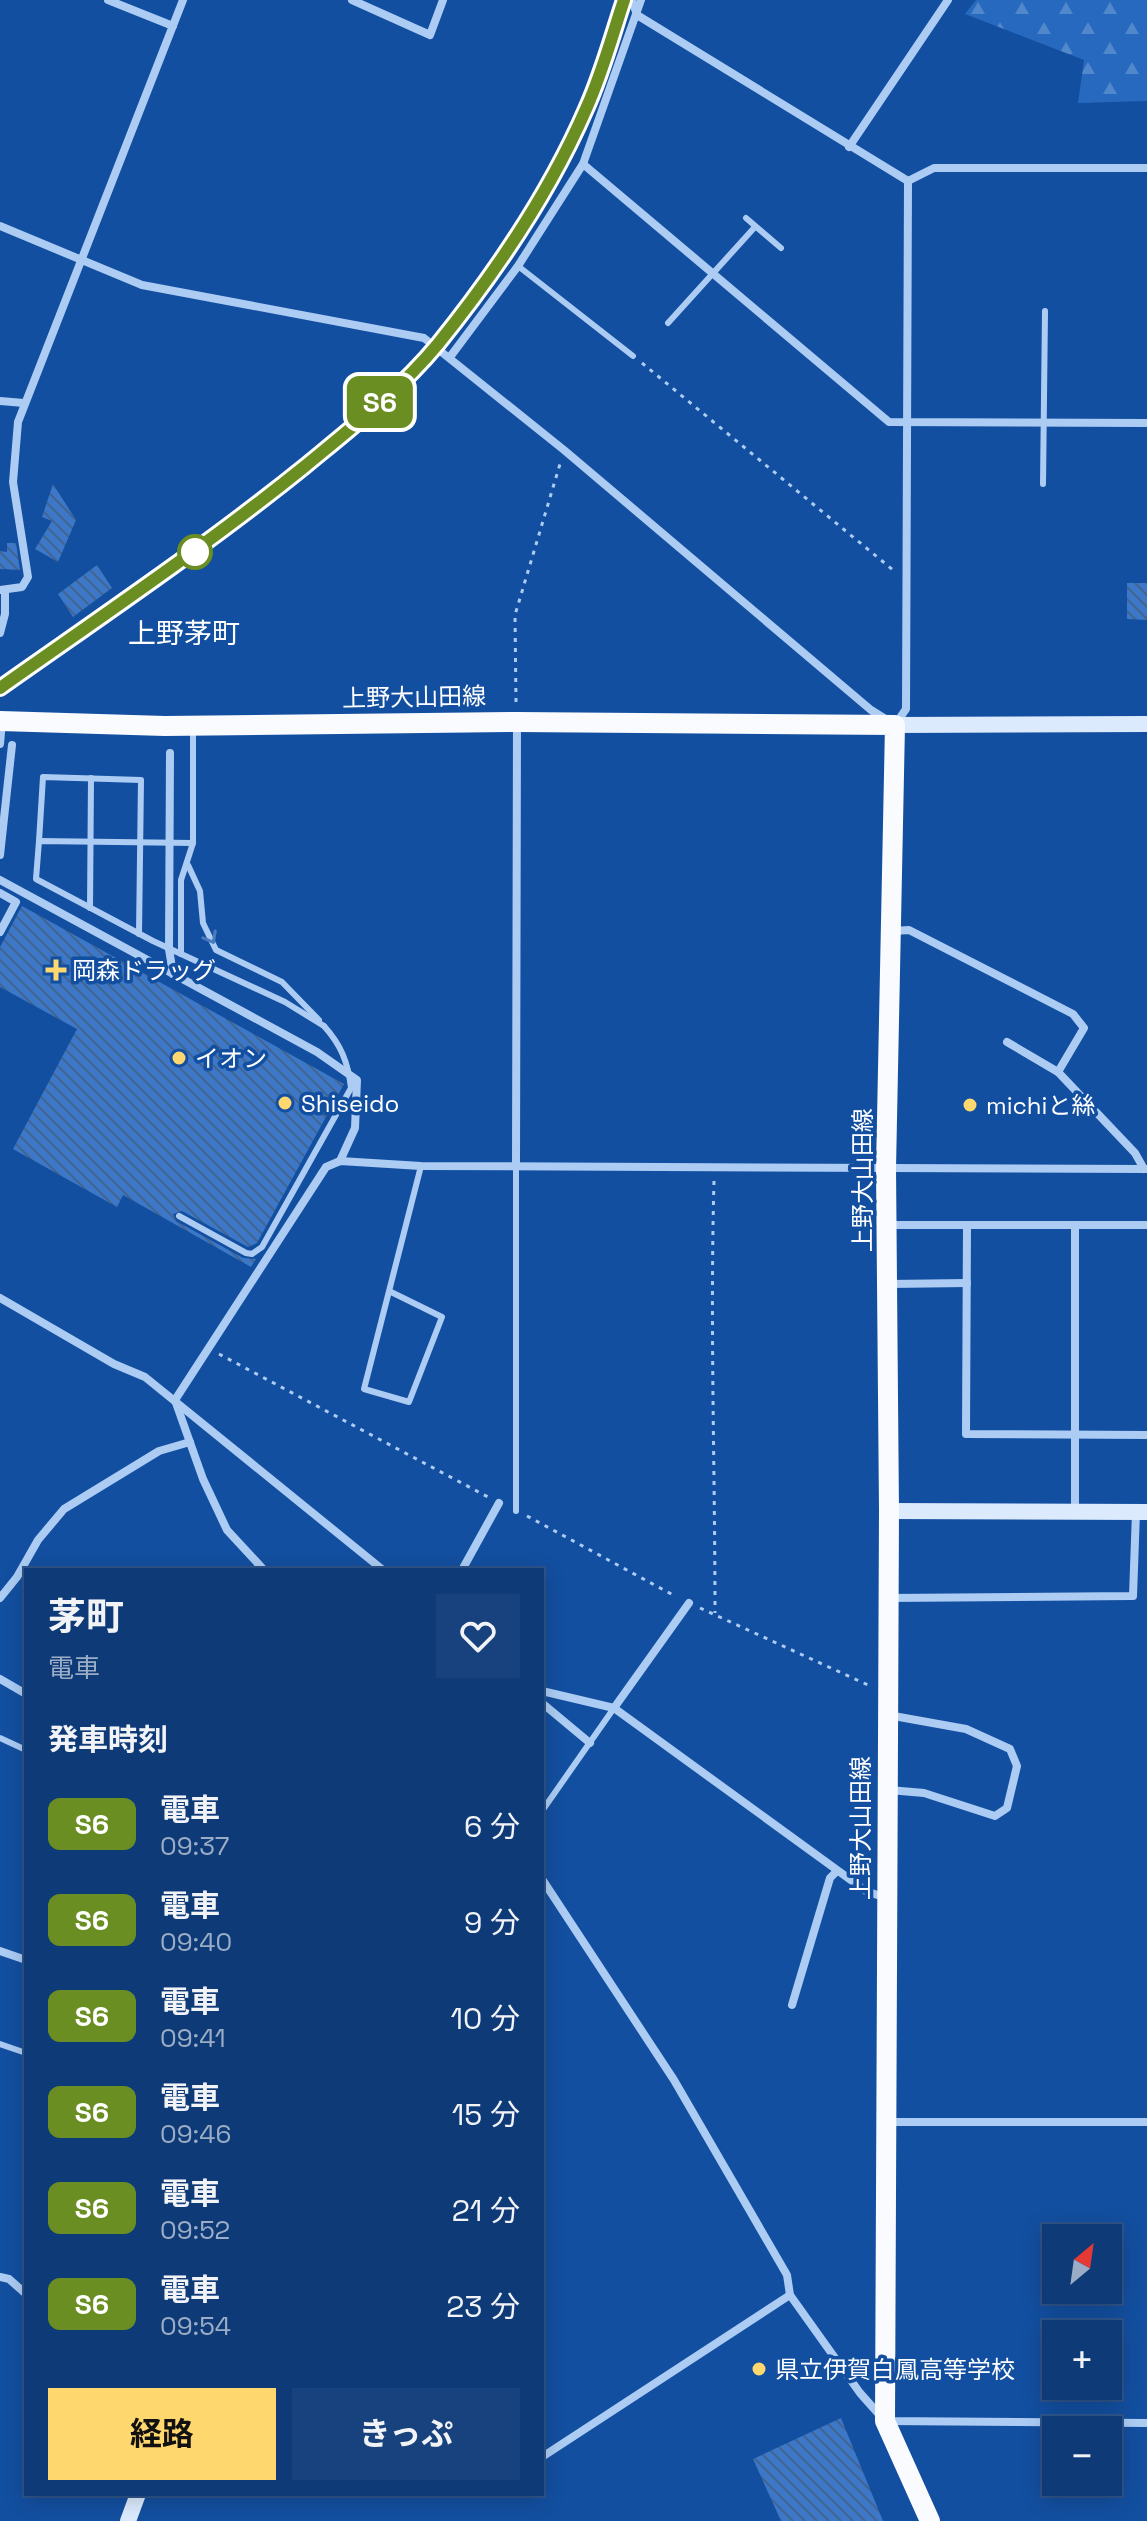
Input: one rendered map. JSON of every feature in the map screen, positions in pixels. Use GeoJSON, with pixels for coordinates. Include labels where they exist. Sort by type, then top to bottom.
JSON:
{"type":"FeatureCollection","features":[{"type":"Feature","properties":{"kind":"main road","name":"上野大山田線"},"geometry":{"type":"LineString","coordinates":[[1,721],[193,726],[517,722],[895,725],[886,1168],[889,1511],[885,2421],[930,2521]]}},
{"type":"Feature","properties":{"kind":"street"},"geometry":{"type":"LineString","coordinates":[[108,0],[173,26]]}},
{"type":"Feature","properties":{"kind":"street"},"geometry":{"type":"LineString","coordinates":[[0,633],[5,614],[2,590],[22,587],[28,577],[13,482],[18,422],[183,0]]}},
{"type":"Feature","properties":{"kind":"street"},"geometry":{"type":"LineString","coordinates":[[352,0],[430,35],[443,0]]}},
{"type":"Feature","properties":{"kind":"street"},"geometry":{"type":"LineString","coordinates":[[632,0],[637,15],[908,181]]}},
{"type":"Feature","properties":{"kind":"street"},"geometry":{"type":"LineString","coordinates":[[450,357],[518,266],[583,164],[641,0]]}},
{"type":"Feature","properties":{"kind":"street"},"geometry":{"type":"LineString","coordinates":[[849,147],[948,0]]}},
{"type":"Feature","properties":{"kind":"street"},"geometry":{"type":"LineString","coordinates":[[583,164],[889,422],[1147,423]]}},
{"type":"Feature","properties":{"kind":"street"},"geometry":{"type":"LineString","coordinates":[[908,181],[934,168],[1147,168]]}},
{"type":"Feature","properties":{"kind":"street"},"geometry":{"type":"LineString","coordinates":[[895,725],[906,709],[908,181]]}},
{"type":"Feature","properties":{"kind":"street"},"geometry":{"type":"LineString","coordinates":[[0,226],[142,285],[406,332],[424,338],[564,450],[871,710],[895,725],[1147,724]]}},
{"type":"Feature","properties":{"kind":"street"},"geometry":{"type":"LineString","coordinates":[[0,401],[24,403]]}},
{"type":"Feature","properties":{"kind":"street"},"geometry":{"type":"LineString","coordinates":[[0,744],[1,721]]}},
{"type":"Feature","properties":{"kind":"street"},"geometry":{"type":"LineString","coordinates":[[516,1165],[517,722]]}},
{"type":"Feature","properties":{"kind":"street"},"geometry":{"type":"LineString","coordinates":[[0,855],[12,745]]}},
{"type":"Feature","properties":{"kind":"street"},"geometry":{"type":"LineString","coordinates":[[170,753],[169,949],[173,974]]}},
{"type":"Feature","properties":{"kind":"street"},"geometry":{"type":"LineString","coordinates":[[0,880],[317,1052],[357,1080],[355,1128],[340,1161]]}},
{"type":"Feature","properties":{"kind":"street"},"geometry":{"type":"LineString","coordinates":[[0,893],[16,902],[3,931]]}},
{"type":"Feature","properties":{"kind":"street"},"geometry":{"type":"LineString","coordinates":[[892,931],[909,930],[1073,1014],[1084,1028],[1058,1072]]}},
{"type":"Feature","properties":{"kind":"street"},"geometry":{"type":"LineString","coordinates":[[1007,1042],[1058,1072],[1135,1153],[1145,1169]]}},
{"type":"Feature","properties":{"kind":"street"},"geometry":{"type":"LineString","coordinates":[[175,1400],[326,1167],[340,1161],[421,1166],[1145,1169]]}},
{"type":"Feature","properties":{"kind":"street"},"geometry":{"type":"LineString","coordinates":[[887,1225],[1147,1225]]}},
{"type":"Feature","properties":{"kind":"street"},"geometry":{"type":"LineString","coordinates":[[967,1225],[966,1434],[1147,1435]]}},
{"type":"Feature","properties":{"kind":"street"},"geometry":{"type":"LineString","coordinates":[[1075,1226],[1075,1511]]}},
{"type":"Feature","properties":{"kind":"street"},"geometry":{"type":"LineString","coordinates":[[889,1284],[967,1283]]}},
{"type":"Feature","properties":{"kind":"street"},"geometry":{"type":"LineString","coordinates":[[0,1298],[114,1364],[145,1377],[381,1568]]}},
{"type":"Feature","properties":{"kind":"street"},"geometry":{"type":"LineString","coordinates":[[175,1400],[227,1530],[259,1568]]}},
{"type":"Feature","properties":{"kind":"street"},"geometry":{"type":"LineString","coordinates":[[0,1598],[17,1577],[38,1540],[64,1509],[159,1451],[190,1442]]}},
{"type":"Feature","properties":{"kind":"street"},"geometry":{"type":"LineString","coordinates":[[463,1568],[499,1503]]}},
{"type":"Feature","properties":{"kind":"street"},"geometry":{"type":"LineString","coordinates":[[887,1598],[1133,1596],[1141,1512],[889,1511]]}},
{"type":"Feature","properties":{"kind":"street"},"geometry":{"type":"LineString","coordinates":[[614,1708],[689,1603]]}},
{"type":"Feature","properties":{"kind":"street"},"geometry":{"type":"LineString","coordinates":[[0,1679],[24,1693]]}},
{"type":"Feature","properties":{"kind":"street"},"geometry":{"type":"LineString","coordinates":[[544,1691],[614,1708],[837,1871],[866,1891],[886,1898]]}},
{"type":"Feature","properties":{"kind":"street"},"geometry":{"type":"LineString","coordinates":[[544,1705],[590,1743]]}},
{"type":"Feature","properties":{"kind":"street"},"geometry":{"type":"LineString","coordinates":[[886,1790],[924,1793],[995,1816],[1007,1808],[1017,1766],[1010,1749],[966,1729],[887,1715]]}},
{"type":"Feature","properties":{"kind":"street"},"geometry":{"type":"LineString","coordinates":[[792,2005],[830,1878],[837,1871]]}},
{"type":"Feature","properties":{"kind":"street"},"geometry":{"type":"LineString","coordinates":[[544,1882],[674,2080],[787,2275],[790,2295],[860,2393],[885,2421],[1147,2423]]}},
{"type":"Feature","properties":{"kind":"street"},"geometry":{"type":"LineString","coordinates":[[0,1951],[24,1959]]}},
{"type":"Feature","properties":{"kind":"street"},"geometry":{"type":"LineString","coordinates":[[884,2122],[1147,2122]]}},
{"type":"Feature","properties":{"kind":"street"},"geometry":{"type":"LineString","coordinates":[[0,2277],[9,2279],[24,2292]]}},
{"type":"Feature","properties":{"kind":"street"},"geometry":{"type":"LineString","coordinates":[[544,2456],[790,2295]]}},
{"type":"Feature","properties":{"kind":"street"},"geometry":{"type":"LineString","coordinates":[[128,2521],[137,2496]]}},
{"type":"Feature","properties":{"kind":"lane"},"geometry":{"type":"LineString","coordinates":[[746,218],[781,248]]}},
{"type":"Feature","properties":{"kind":"lane"},"geometry":{"type":"LineString","coordinates":[[668,323],[754,228]]}},
{"type":"Feature","properties":{"kind":"lane"},"geometry":{"type":"LineString","coordinates":[[518,266],[633,356]]}},
{"type":"Feature","properties":{"kind":"lane"},"geometry":{"type":"LineString","coordinates":[[1043,484],[1045,311]]}},
{"type":"Feature","properties":{"kind":"lane"},"geometry":{"type":"LineString","coordinates":[[181,954],[181,880],[193,843],[193,726]]}},
{"type":"Feature","properties":{"kind":"lane"},"geometry":{"type":"LineString","coordinates":[[139,934],[141,780],[43,777],[36,879],[139,934],[324,1026]]}},
{"type":"Feature","properties":{"kind":"lane"},"geometry":{"type":"LineString","coordinates":[[90,908],[91,778]]}},
{"type":"Feature","properties":{"kind":"lane"},"geometry":{"type":"LineString","coordinates":[[39,841],[193,843]]}},
{"type":"Feature","properties":{"kind":"lane"},"geometry":{"type":"LineString","coordinates":[[179,1216],[246,1253],[262,1247],[351,1088],[348,1066],[339,1043],[282,982],[216,950],[203,923],[200,891],[188,865]]}},
{"type":"Feature","properties":{"kind":"lane"},"geometry":{"type":"LineString","coordinates":[[516,1165],[516,1511]]}},
{"type":"Feature","properties":{"kind":"lane"},"geometry":{"type":"LineString","coordinates":[[389,1291],[442,1317],[409,1402],[364,1389],[389,1291],[421,1166]]}},
{"type":"Feature","properties":{"kind":"lane"},"geometry":{"type":"LineString","coordinates":[[544,1808],[614,1708]]}},
{"type":"Feature","properties":{"kind":"lane"},"geometry":{"type":"LineString","coordinates":[[0,1738],[24,1749]]}},
{"type":"Feature","properties":{"kind":"lane"},"geometry":{"type":"LineString","coordinates":[[0,2044],[24,2052]]}},
{"type":"Feature","properties":{"kind":"path"},"geometry":{"type":"LineString","coordinates":[[633,356],[906,581]]}},
{"type":"Feature","properties":{"kind":"path"},"geometry":{"type":"LineString","coordinates":[[517,722],[515,615],[564,450]]}},
{"type":"Feature","properties":{"kind":"path"},"geometry":{"type":"LineString","coordinates":[[715,1165],[710,1304],[714,1353],[715,1615]]}},
{"type":"Feature","properties":{"kind":"path"},"geometry":{"type":"LineString","coordinates":[[209,1349],[499,1503]]}},
{"type":"Feature","properties":{"kind":"path"},"geometry":{"type":"LineString","coordinates":[[516,1511],[689,1603],[868,1685],[887,1687]]}},
{"type":"Feature","properties":{"kind":"green space"},"geometry":{"type":"Polygon","coordinates":[[[976,0],[1147,0],[1147,101],[1078,103],[1084,60],[965,14],[976,0]]]}},
{"type":"Feature","properties":{"kind":"building"},"geometry":{"type":"Polygon","coordinates":[[[53,484],[76,520],[58,562],[35,549],[52,521],[42,517],[53,484]]]}},
{"type":"Feature","properties":{"kind":"building"},"geometry":{"type":"Polygon","coordinates":[[[7,543],[16,543],[20,570],[0,569],[0,551],[7,552],[7,543]]]}},
{"type":"Feature","properties":{"kind":"building"},"geometry":{"type":"Polygon","coordinates":[[[97,565],[112,588],[73,617],[58,594],[97,565]]]}},
{"type":"Feature","properties":{"kind":"building"},"geometry":{"type":"Polygon","coordinates":[[[1127,583],[1147,583],[1147,620],[1127,619],[1127,583]]]}},
{"type":"Feature","properties":{"kind":"building","name":"イオン"},"geometry":{"type":"Polygon","coordinates":[[[22,906],[344,1084],[257,1243],[248,1247],[182,1211],[173,1214],[176,1221],[243,1258],[256,1259],[251,1267],[123,1195],[117,1207],[13,1149],[77,1029],[0,987],[0,947],[22,906]]]}},
{"type":"Feature","properties":{"kind":"building"},"geometry":{"type":"Polygon","coordinates":[[[841,2418],[883,2521],[781,2521],[753,2459],[841,2418]]]}},
{"type":"Feature","properties":{"kind":"railway"},"geometry":{"type":"LineString","coordinates":[[0,688],[271,493],[376,407],[424,361],[501,260],[556,171],[592,96],[624,0]]}},
{"type":"Feature","properties":{"kind":"train","name":"S6"},"geometry":{"type":"LineString","coordinates":[[0,688],[195,552],[286,481],[381,401],[436,346],[509,250],[556,171],[587,107],[624,0]]}},
{"type":"Feature","properties":{"kind":"place","name":"岡森ドラッグ"},"geometry":{"type":"Point","coordinates":[56,970]}},
{"type":"Feature","properties":{"kind":"place","name":"イオン"},"geometry":{"type":"Point","coordinates":[179,1058]}},
{"type":"Feature","properties":{"kind":"place","name":"Shiseido"},"geometry":{"type":"Point","coordinates":[285,1103]}},
{"type":"Feature","properties":{"kind":"place","name":"michiと絲"},"geometry":{"type":"Point","coordinates":[970,1105]}},
{"type":"Feature","properties":{"kind":"place","name":"県立伊賀白鳳高等学校"},"geometry":{"type":"Point","coordinates":[759,2369]}},
{"type":"Feature","properties":{"kind":"district","name":"上野茅町"},"geometry":{"type":"Point","coordinates":[184,633]}}]}
